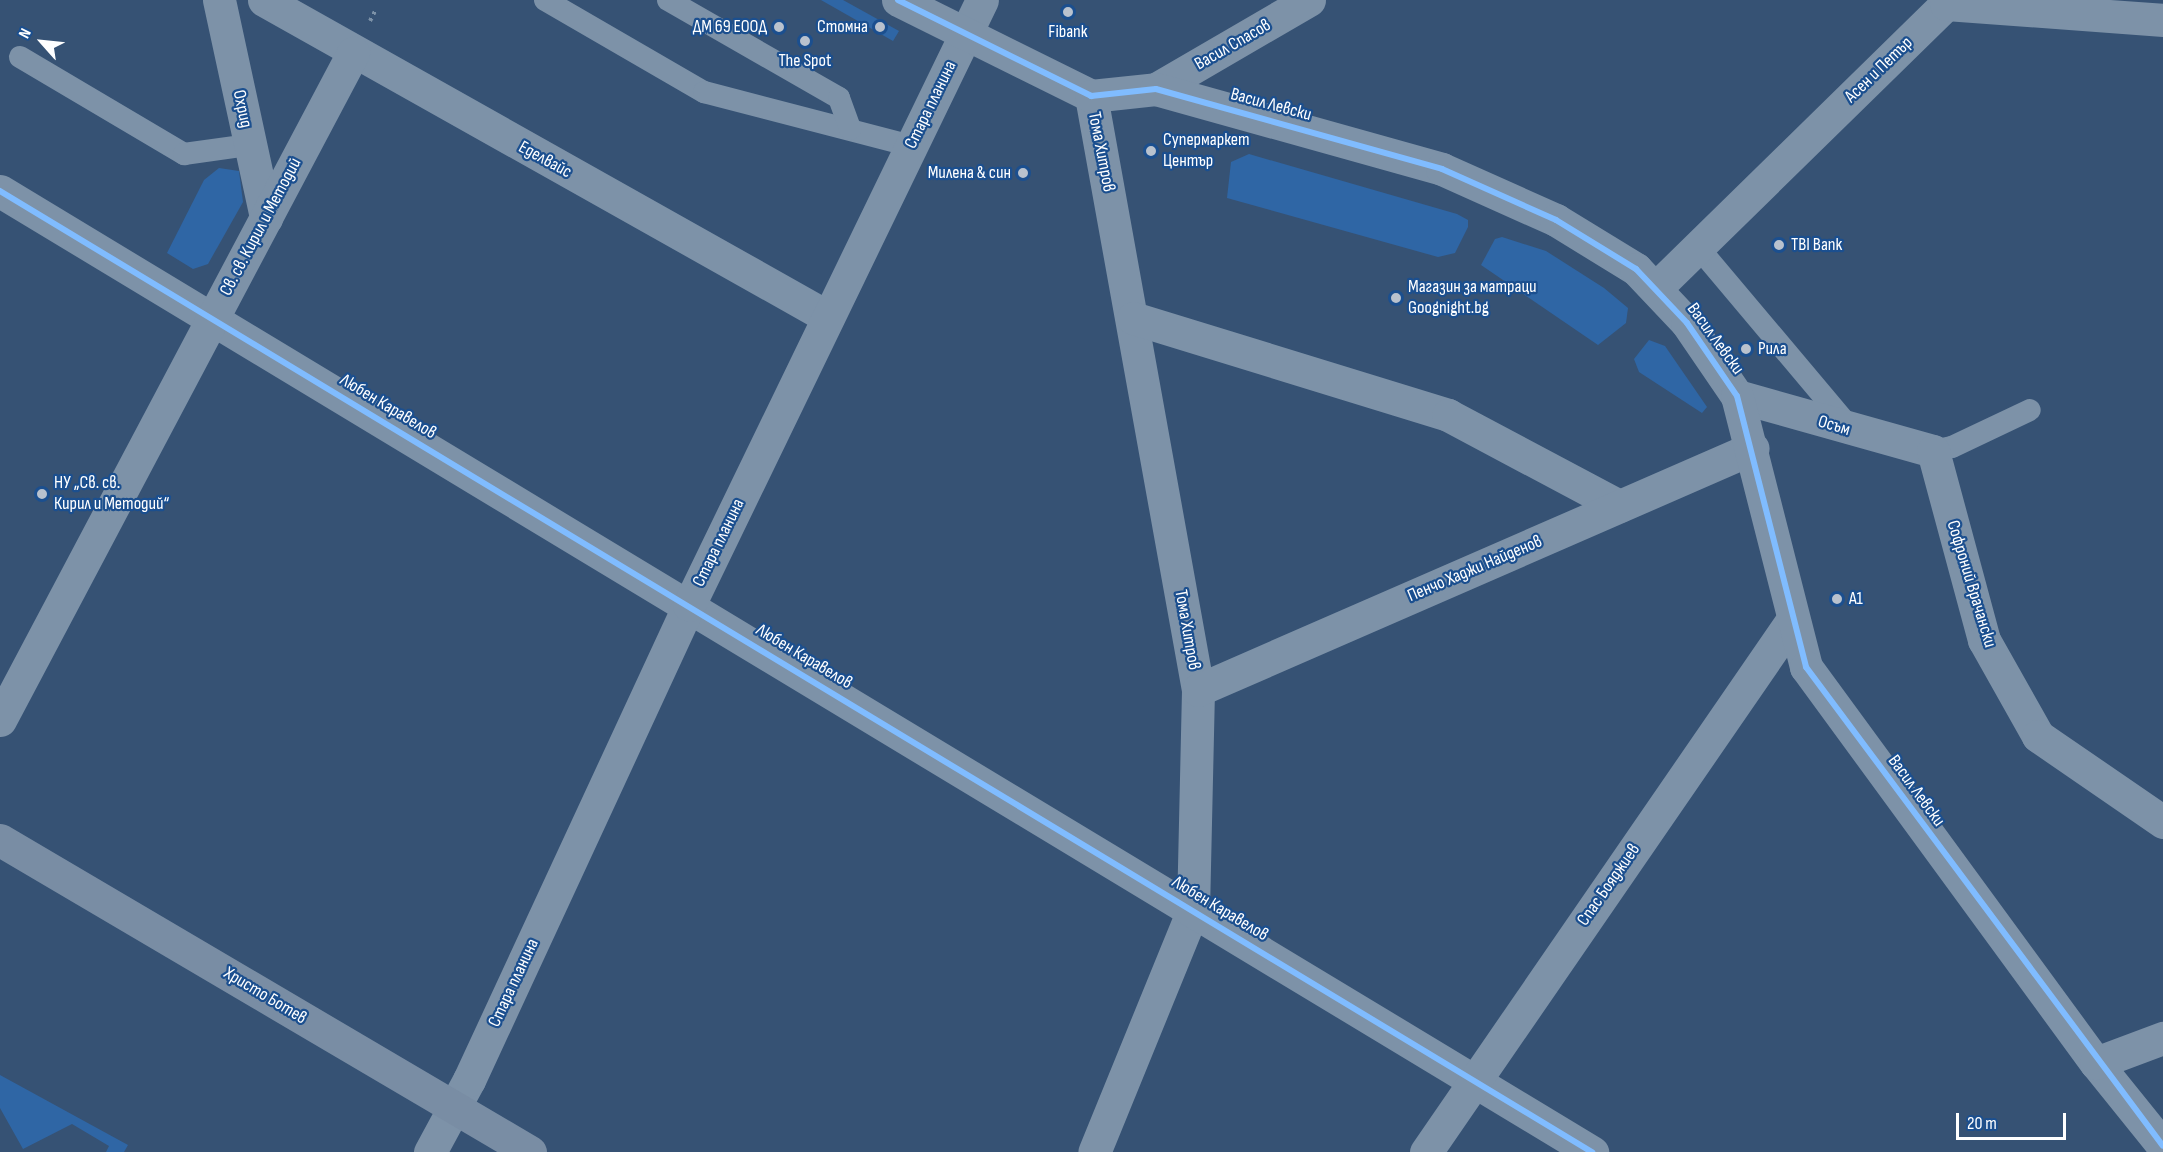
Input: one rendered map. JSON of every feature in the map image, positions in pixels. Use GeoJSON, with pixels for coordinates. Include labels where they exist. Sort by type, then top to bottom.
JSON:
{"type":"FeatureCollection","features":[{"type":"Feature","properties":{"kind":"main road","name":"Христо Ботев"},"geometry":{"type":"LineString","coordinates":[[0,840],[530,1152]]}},
{"type":"Feature","properties":{"kind":"street","name":"Охрид"},"geometry":{"type":"LineString","coordinates":[[219,0],[266,218]]}},
{"type":"Feature","properties":{"kind":"street","name":"Еделвайс"},"geometry":{"type":"LineString","coordinates":[[264,0],[353,53],[828,317]]}},
{"type":"Feature","properties":{"kind":"street"},"geometry":{"type":"LineString","coordinates":[[898,0],[964,36],[1090,96]]}},
{"type":"Feature","properties":{"kind":"street","name":"Стара планина"},"geometry":{"type":"LineString","coordinates":[[430,1152],[455,1108],[689,605],[982,0]]}},
{"type":"Feature","properties":{"kind":"street","name":"Васил Спасов"},"geometry":{"type":"LineString","coordinates":[[1156,89],[1309,0]]}},
{"type":"Feature","properties":{"kind":"street","name":"Асен и Петър"},"geometry":{"type":"LineString","coordinates":[[1656,288],[1945,2],[2163,20]]}},
{"type":"Feature","properties":{"kind":"street","name":"Св. св. Кирил и Методий"},"geometry":{"type":"LineString","coordinates":[[0,720],[353,53]]}},
{"type":"Feature","properties":{"kind":"street","name":"Васил Левски"},"geometry":{"type":"LineString","coordinates":[[1090,96],[1156,89],[1442,169],[1556,220],[1609,250],[1656,288],[1711,354],[1737,396],[1753,448],[1806,668],[2096,1063],[2163,1146]]}},
{"type":"Feature","properties":{"kind":"street","name":"Тома Хитров"},"geometry":{"type":"LineString","coordinates":[[1090,96],[1133,318],[1198,690],[1193,910],[1094,1152]]}},
{"type":"Feature","properties":{"kind":"street","name":"Любен Каравелов"},"geometry":{"type":"LineString","coordinates":[[0,191],[1592,1152]]}},
{"type":"Feature","properties":{"kind":"street"},"geometry":{"type":"LineString","coordinates":[[1133,318],[1448,415],[1619,506]]}},
{"type":"Feature","properties":{"kind":"street","name":"Осъм"},"geometry":{"type":"LineString","coordinates":[[1737,396],[1853,431],[1933,451]]}},
{"type":"Feature","properties":{"kind":"street","name":"Пенчо Хаджи Найденов"},"geometry":{"type":"LineString","coordinates":[[1198,690],[1753,448]]}},
{"type":"Feature","properties":{"kind":"street","name":"Софроний Врачански"},"geometry":{"type":"LineString","coordinates":[[1933,451],[1984,640],[2038,736],[2163,822]]}},
{"type":"Feature","properties":{"kind":"street","name":"Спас Бояджиев"},"geometry":{"type":"LineString","coordinates":[[1426,1152],[1793,619]]}},
{"type":"Feature","properties":{"kind":"street"},"geometry":{"type":"LineString","coordinates":[[2096,1063],[2163,1038]]}},
{"type":"Feature","properties":{"kind":"lane"},"geometry":{"type":"LineString","coordinates":[[545,0],[704,92],[911,146]]}},
{"type":"Feature","properties":{"kind":"lane"},"geometry":{"type":"LineString","coordinates":[[668,0],[839,98],[850,129]]}},
{"type":"Feature","properties":{"kind":"lane"},"geometry":{"type":"LineString","coordinates":[[20,57],[184,154],[249,145]]}},
{"type":"Feature","properties":{"kind":"lane"},"geometry":{"type":"LineString","coordinates":[[1697,246],[1853,431]]}},
{"type":"Feature","properties":{"kind":"lane"},"geometry":{"type":"LineString","coordinates":[[1933,451],[1952,447],[2030,410]]}},
{"type":"Feature","properties":{"kind":"shaded area"},"geometry":{"type":"Polygon","coordinates":[[[821,0],[843,0],[899,31],[893,41],[821,0]]]}},
{"type":"Feature","properties":{"kind":"shaded area"},"geometry":{"type":"Polygon","coordinates":[[[1249,154],[1457,214],[1468,220],[1468,227],[1455,253],[1438,257],[1227,198],[1231,162],[1249,154]]]}},
{"type":"Feature","properties":{"kind":"shaded area"},"geometry":{"type":"Polygon","coordinates":[[[219,168],[239,171],[243,202],[208,264],[193,269],[167,253],[204,180],[219,168]]]}},
{"type":"Feature","properties":{"kind":"shaded area"},"geometry":{"type":"Polygon","coordinates":[[[1502,237],[1546,251],[1604,288],[1628,308],[1626,323],[1598,345],[1481,265],[1495,239],[1502,237]]]}},
{"type":"Feature","properties":{"kind":"shaded area"},"geometry":{"type":"Polygon","coordinates":[[[1649,340],[1665,346],[1707,407],[1702,413],[1639,372],[1634,359],[1649,340]]]}},
{"type":"Feature","properties":{"kind":"shaded area"},"geometry":{"type":"Polygon","coordinates":[[[0,1075],[128,1145],[124,1152],[106,1152],[109,1146],[72,1124],[23,1149],[0,1108],[0,1075]]]}},
{"type":"Feature","properties":{"kind":"cycle path"},"geometry":{"type":"LineString","coordinates":[[898,0],[1091,96],[1156,89],[1442,169],[1556,220],[1636,269],[1687,323],[1737,396],[1806,667],[2163,1146]]}},
{"type":"Feature","properties":{"kind":"cycle path"},"geometry":{"type":"LineString","coordinates":[[0,191],[1592,1152]]}},
{"type":"Feature","properties":{"kind":"place","name":"Fibank"},"geometry":{"type":"Point","coordinates":[1068,12]}},
{"type":"Feature","properties":{"kind":"place","name":"ДМ 69 ЕООД"},"geometry":{"type":"Point","coordinates":[779,27]}},
{"type":"Feature","properties":{"kind":"place","name":"Стомна"},"geometry":{"type":"Point","coordinates":[880,27]}},
{"type":"Feature","properties":{"kind":"place","name":"The Spot"},"geometry":{"type":"Point","coordinates":[805,41]}},
{"type":"Feature","properties":{"kind":"place","name":"Супермаркет Център"},"geometry":{"type":"Point","coordinates":[1151,151]}},
{"type":"Feature","properties":{"kind":"place","name":"Милена & син"},"geometry":{"type":"Point","coordinates":[1023,173]}},
{"type":"Feature","properties":{"kind":"place","name":"TBI Bank"},"geometry":{"type":"Point","coordinates":[1779,245]}},
{"type":"Feature","properties":{"kind":"place","name":"Магазин за матраци Goognight.bg"},"geometry":{"type":"Point","coordinates":[1396,298]}},
{"type":"Feature","properties":{"kind":"place","name":"Рила"},"geometry":{"type":"Point","coordinates":[1746,349]}},
{"type":"Feature","properties":{"kind":"place","name":"НУ „Св. св. Кирил и Методий“"},"geometry":{"type":"Point","coordinates":[42,494]}},
{"type":"Feature","properties":{"kind":"place","name":"A1"},"geometry":{"type":"Point","coordinates":[1837,599]}}]}
